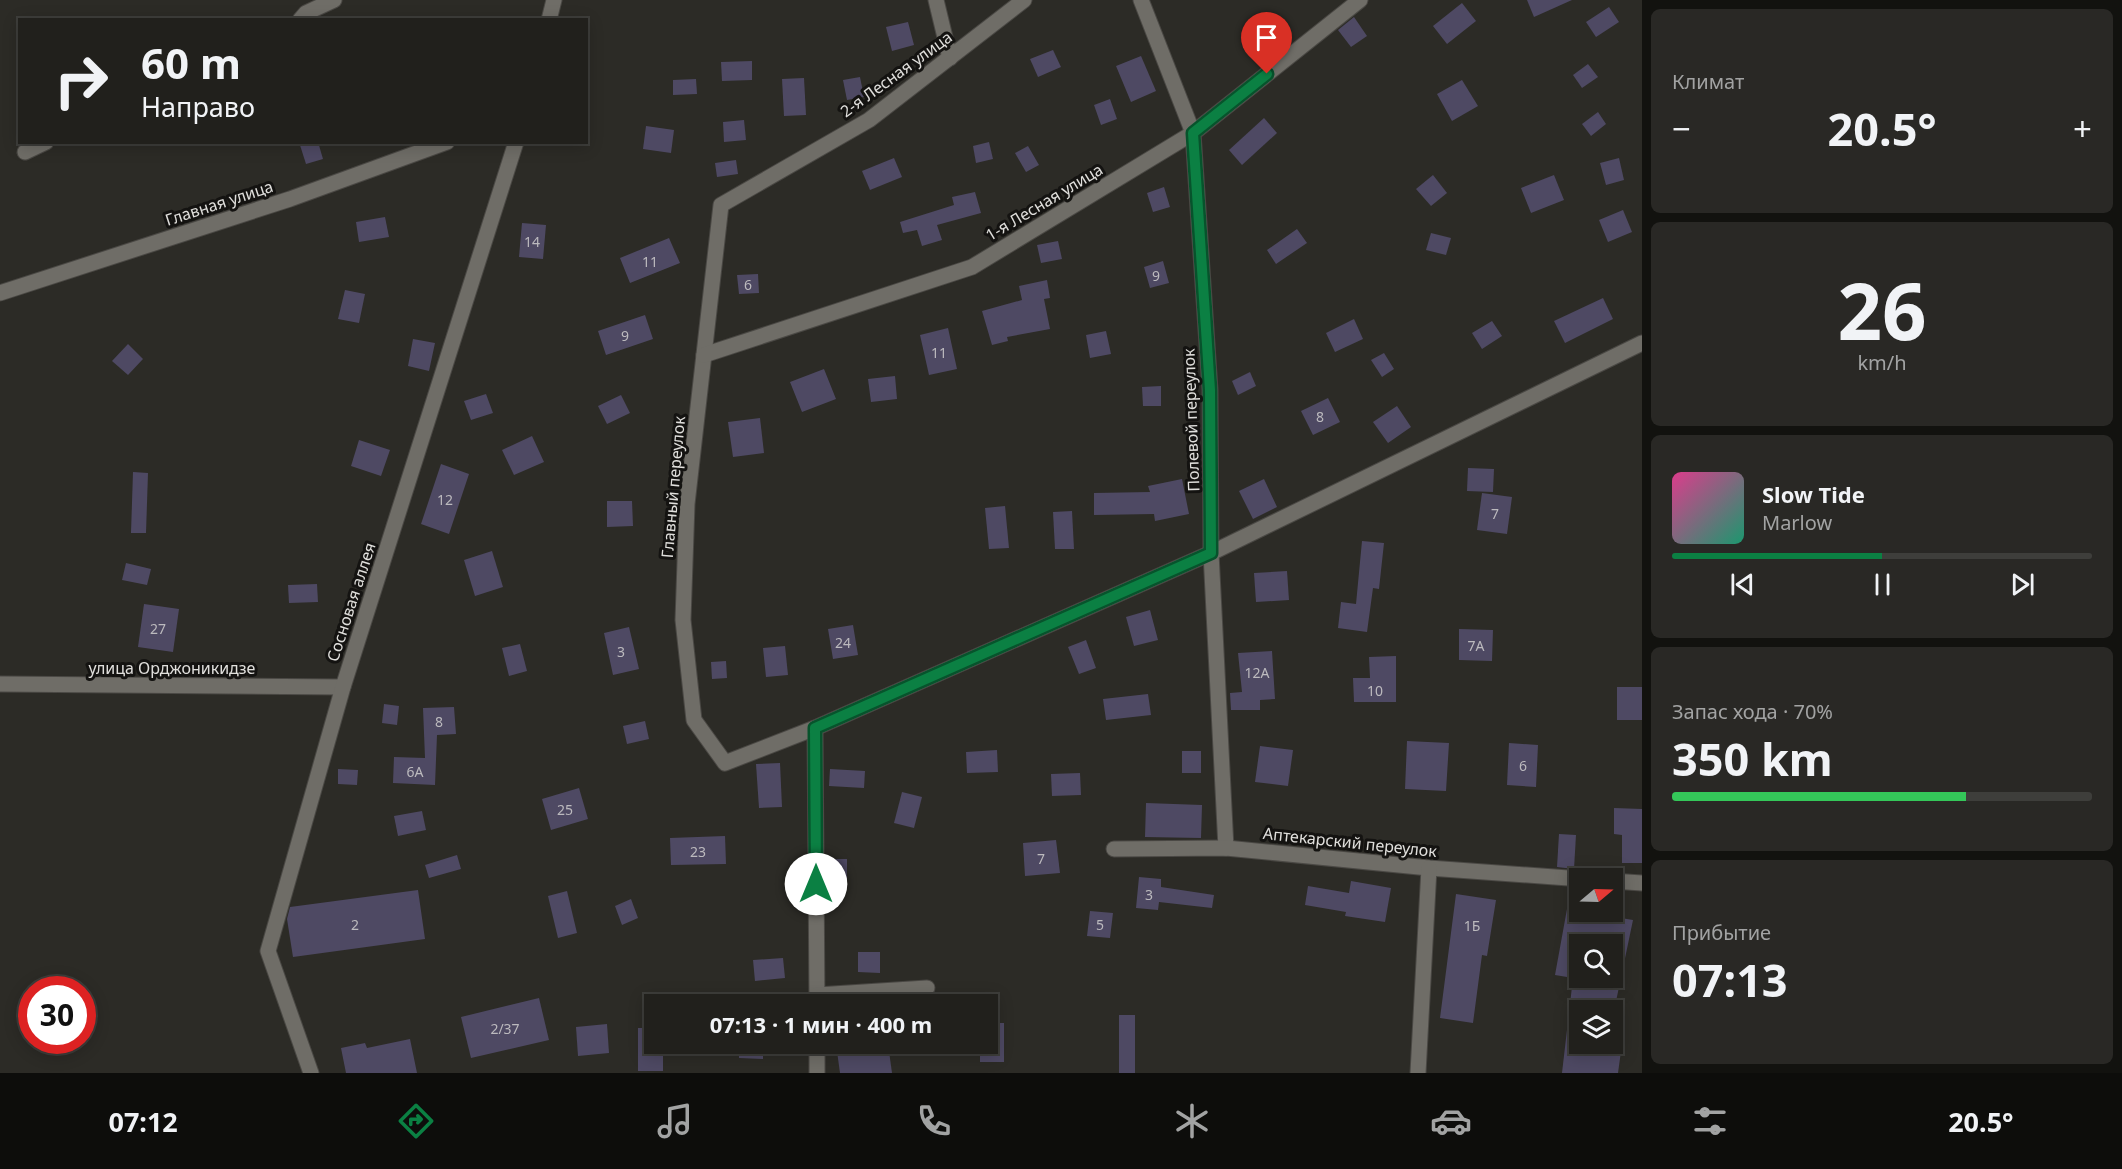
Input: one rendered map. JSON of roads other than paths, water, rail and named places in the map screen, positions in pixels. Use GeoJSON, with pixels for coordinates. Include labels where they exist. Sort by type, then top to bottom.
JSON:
{"type":"FeatureCollection","features":[{"type":"Feature","properties":{"kind":"street"},"geometry":{"type":"LineString","coordinates":[[302,18],[306,13],[334,0]]}},
{"type":"Feature","properties":{"kind":"street"},"geometry":{"type":"LineString","coordinates":[[550,18],[554,0]]}},
{"type":"Feature","properties":{"kind":"street"},"geometry":{"type":"LineString","coordinates":[[936,0],[950,57]]}},
{"type":"Feature","properties":{"kind":"street","name":"2-я Лесная улица"},"geometry":{"type":"LineString","coordinates":[[721,205],[869,120],[1024,0]]}},
{"type":"Feature","properties":{"kind":"street","name":"Полевой переулок"},"geometry":{"type":"LineString","coordinates":[[1141,0],[1193,133],[1210,390],[1211,553],[1226,848]]}},
{"type":"Feature","properties":{"kind":"street","name":"1-я Лесная улица"},"geometry":{"type":"LineString","coordinates":[[704,355],[972,267],[1193,133],[1360,0]]}},
{"type":"Feature","properties":{"kind":"street"},"geometry":{"type":"LineString","coordinates":[[25,152],[42,144]]}},
{"type":"Feature","properties":{"kind":"street","name":"Главная улица"},"geometry":{"type":"LineString","coordinates":[[0,293],[290,199],[441,144]]}},
{"type":"Feature","properties":{"kind":"street","name":"Сосновая аллея"},"geometry":{"type":"LineString","coordinates":[[311,1073],[268,951],[343,687],[515,144]]}},
{"type":"Feature","properties":{"kind":"street","name":"Главный переулок"},"geometry":{"type":"LineString","coordinates":[[721,205],[687,504],[683,620],[694,720],[725,763],[815,728]]}},
{"type":"Feature","properties":{"kind":"street"},"geometry":{"type":"LineString","coordinates":[[817,994],[815,728],[1211,553],[1642,343]]}},
{"type":"Feature","properties":{"kind":"street","name":"улица Орджоникидзе"},"geometry":{"type":"LineString","coordinates":[[0,684],[343,687]]}},
{"type":"Feature","properties":{"kind":"street","name":"Аптекарский переулок"},"geometry":{"type":"LineString","coordinates":[[1114,849],[1226,848],[1429,868],[1569,878]]}},
{"type":"Feature","properties":{"kind":"street"},"geometry":{"type":"LineString","coordinates":[[1418,1073],[1429,868]]}},
{"type":"Feature","properties":{"kind":"street"},"geometry":{"type":"LineString","coordinates":[[1623,882],[1642,883]]}},
{"type":"Feature","properties":{"kind":"street"},"geometry":{"type":"LineString","coordinates":[[872,994],[927,988]]}},
{"type":"Feature","properties":{"kind":"street"},"geometry":{"type":"LineString","coordinates":[[817,1054],[818,1073]]}}]}
